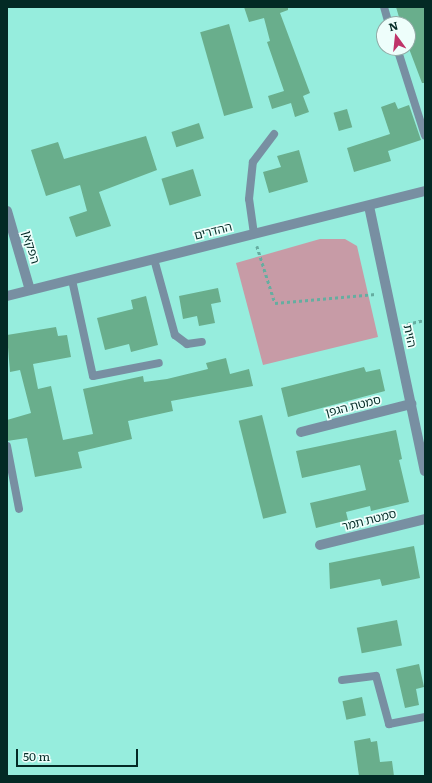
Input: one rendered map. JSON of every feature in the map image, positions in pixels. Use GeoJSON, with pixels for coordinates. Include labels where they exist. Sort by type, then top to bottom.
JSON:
{"type":"FeatureCollection","features":[{"type":"Feature","properties":{"kind":"street","name":"ההדרים"},"geometry":{"type":"LineString","coordinates":[[7,296],[425,192]]}},
{"type":"Feature","properties":{"kind":"street","name":"הזית"},"geometry":{"type":"LineString","coordinates":[[369,206],[425,471]]}},
{"type":"Feature","properties":{"kind":"street","name":"הפקאן"},"geometry":{"type":"LineString","coordinates":[[7,211],[30,290]]}},
{"type":"Feature","properties":{"kind":"street","name":"סמטת הגפן"},"geometry":{"type":"LineString","coordinates":[[301,432],[411,404]]}},
{"type":"Feature","properties":{"kind":"street","name":"סמטת תמר"},"geometry":{"type":"LineString","coordinates":[[320,545],[425,519]]}},
{"type":"Feature","properties":{"kind":"lane"},"geometry":{"type":"LineString","coordinates":[[400,56],[425,136]]}},
{"type":"Feature","properties":{"kind":"lane"},"geometry":{"type":"LineString","coordinates":[[254,234],[249,193],[253,162],[274,134]]}},
{"type":"Feature","properties":{"kind":"lane"},"geometry":{"type":"LineString","coordinates":[[154,259],[175,335],[187,344],[202,342]]}},
{"type":"Feature","properties":{"kind":"lane"},"geometry":{"type":"LineString","coordinates":[[72,280],[93,376],[159,363]]}},
{"type":"Feature","properties":{"kind":"lane"},"geometry":{"type":"LineString","coordinates":[[7,446],[19,509]]}},
{"type":"Feature","properties":{"kind":"lane"},"geometry":{"type":"LineString","coordinates":[[342,680],[376,676],[389,724],[425,717]]}},
{"type":"Feature","properties":{"kind":"path"},"geometry":{"type":"LineString","coordinates":[[254,234],[275,303],[387,294]]}},
{"type":"Feature","properties":{"kind":"path"},"geometry":{"type":"LineString","coordinates":[[394,327],[425,320]]}},
{"type":"Feature","properties":{"kind":"shaded area"},"geometry":{"type":"Polygon","coordinates":[[[320,239],[345,239],[357,246],[378,337],[263,365],[236,263],[320,239]]]}},
{"type":"Feature","properties":{"kind":"building"},"geometry":{"type":"Polygon","coordinates":[[[244,7],[288,7],[288,10],[280,13],[310,93],[303,96],[309,112],[295,117],[291,103],[272,109],[268,96],[284,91],[267,42],[270,41],[264,18],[249,22],[244,7]]]}},
{"type":"Feature","properties":{"kind":"building"},"geometry":{"type":"Polygon","coordinates":[[[396,7],[425,7],[425,83],[422,83],[412,56],[416,56],[416,16],[399,16],[396,7]]]}},
{"type":"Feature","properties":{"kind":"building"},"geometry":{"type":"Polygon","coordinates":[[[229,24],[253,108],[224,116],[200,32],[229,24]]]}},
{"type":"Feature","properties":{"kind":"building"},"geometry":{"type":"Polygon","coordinates":[[[395,102],[398,109],[409,105],[421,140],[388,151],[391,161],[354,172],[347,148],[390,134],[381,107],[395,102]]]}},
{"type":"Feature","properties":{"kind":"building"},"geometry":{"type":"Polygon","coordinates":[[[347,109],[352,127],[339,131],[334,113],[347,109]]]}},
{"type":"Feature","properties":{"kind":"building"},"geometry":{"type":"Polygon","coordinates":[[[199,123],[204,138],[176,147],[171,132],[199,123]]]}},
{"type":"Feature","properties":{"kind":"building"},"geometry":{"type":"Polygon","coordinates":[[[146,136],[157,170],[99,192],[111,226],[76,237],[69,217],[87,211],[80,185],[46,196],[31,150],[58,142],[64,159],[146,136]]]}},
{"type":"Feature","properties":{"kind":"building"},"geometry":{"type":"Polygon","coordinates":[[[299,150],[308,182],[269,193],[263,172],[281,167],[277,156],[299,150]]]}},
{"type":"Feature","properties":{"kind":"building"},"geometry":{"type":"Polygon","coordinates":[[[193,169],[201,196],[170,205],[161,179],[193,169]]]}},
{"type":"Feature","properties":{"kind":"building"},"geometry":{"type":"Polygon","coordinates":[[[218,288],[221,302],[211,304],[215,323],[199,326],[197,316],[183,319],[179,296],[218,288]]]}},
{"type":"Feature","properties":{"kind":"building"},"geometry":{"type":"Polygon","coordinates":[[[146,296],[158,345],[131,352],[129,344],[105,350],[97,318],[133,309],[131,300],[146,296]]]}},
{"type":"Feature","properties":{"kind":"building"},"geometry":{"type":"Polygon","coordinates":[[[56,327],[58,336],[67,335],[71,357],[33,364],[38,389],[51,386],[63,440],[93,434],[83,389],[143,376],[144,382],[167,379],[208,369],[206,363],[226,358],[230,374],[249,369],[253,386],[171,401],[173,411],[128,421],[132,439],[78,452],[82,468],[35,477],[27,438],[7,441],[7,420],[31,413],[20,370],[10,372],[7,335],[56,327]]]}},
{"type":"Feature","properties":{"kind":"building"},"geometry":{"type":"Polygon","coordinates":[[[364,367],[366,372],[380,369],[385,391],[288,417],[281,388],[364,367]]]}},
{"type":"Feature","properties":{"kind":"building"},"geometry":{"type":"Polygon","coordinates":[[[262,415],[286,513],[263,519],[239,421],[262,415]]]}},
{"type":"Feature","properties":{"kind":"building"},"geometry":{"type":"Polygon","coordinates":[[[396,430],[402,459],[399,460],[409,502],[371,511],[370,506],[346,512],[348,520],[316,528],[310,503],[366,490],[360,465],[302,478],[296,451],[396,430]]]}},
{"type":"Feature","properties":{"kind":"building"},"geometry":{"type":"Polygon","coordinates":[[[414,546],[420,578],[382,586],[380,579],[330,589],[329,563],[414,546]]]}},
{"type":"Feature","properties":{"kind":"building"},"geometry":{"type":"Polygon","coordinates":[[[397,620],[402,646],[362,653],[357,628],[397,620]]]}},
{"type":"Feature","properties":{"kind":"building"},"geometry":{"type":"Polygon","coordinates":[[[419,664],[424,687],[416,689],[419,705],[405,708],[396,669],[419,664]]]}},
{"type":"Feature","properties":{"kind":"building"},"geometry":{"type":"Polygon","coordinates":[[[362,697],[366,716],[346,720],[342,701],[362,697]]]}},
{"type":"Feature","properties":{"kind":"building"},"geometry":{"type":"Polygon","coordinates":[[[370,738],[371,742],[377,741],[380,762],[392,761],[394,776],[359,776],[354,741],[370,738]]]}}]}
